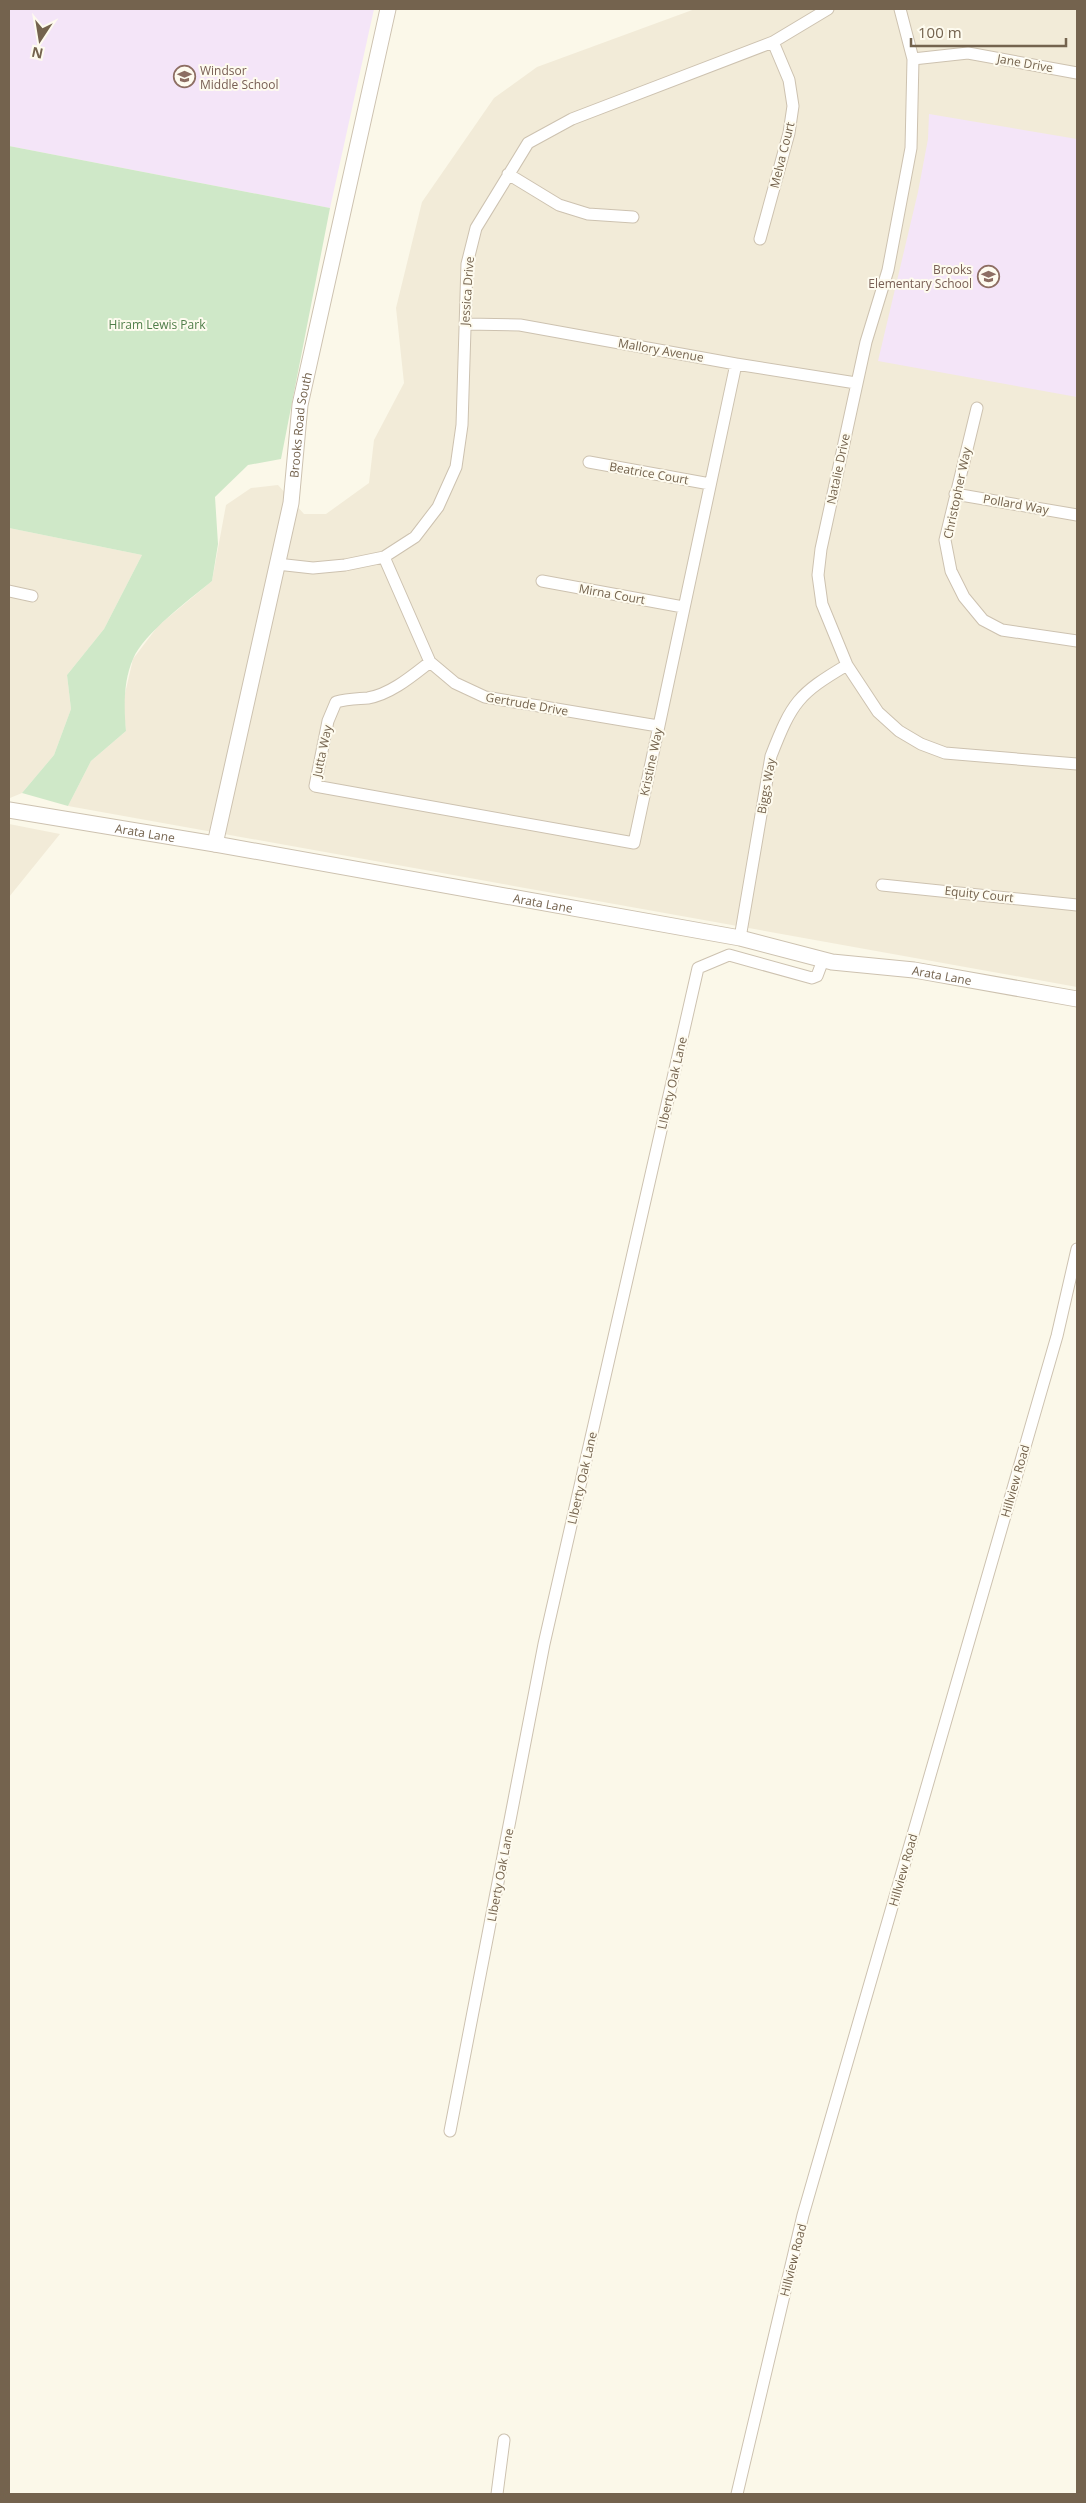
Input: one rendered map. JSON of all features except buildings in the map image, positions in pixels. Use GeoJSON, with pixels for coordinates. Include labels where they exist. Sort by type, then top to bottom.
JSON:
{"type":"FeatureCollection","features":[{"type":"Feature","properties":{"kind":"street","name":"Brooks Road South"},"geometry":{"type":"LineString","coordinates":[[215,844],[291,503],[300,405],[388,9]]}},
{"type":"Feature","properties":{"kind":"street","name":"Jessica Drive"},"geometry":{"type":"LineString","coordinates":[[277,564],[313,568],[345,565],[384,557],[415,537],[438,507],[456,467],[462,425],[467,264],[476,228],[528,142],[572,119],[773,42],[828,9]]}},
{"type":"Feature","properties":{"kind":"street","name":"Natalie Drive"},"geometry":{"type":"LineString","coordinates":[[900,9],[913,59],[911,148],[888,270],[856,383],[821,549],[818,574],[822,604],[848,665],[878,712],[899,731],[921,744],[945,753],[1077,764]]}},
{"type":"Feature","properties":{"kind":"street","name":"Melva Court"},"geometry":{"type":"LineString","coordinates":[[760,239],[789,133],[793,106],[789,80],[773,42]]}},
{"type":"Feature","properties":{"kind":"street","name":"Jane Drive"},"geometry":{"type":"LineString","coordinates":[[913,59],[968,53],[1077,73]]}},
{"type":"Feature","properties":{"kind":"street"},"geometry":{"type":"LineString","coordinates":[[508,174],[559,205],[588,214],[633,217]]}},
{"type":"Feature","properties":{"kind":"street","name":"Mallory Avenue"},"geometry":{"type":"LineString","coordinates":[[465,324],[520,324],[736,364],[856,383]]}},
{"type":"Feature","properties":{"kind":"street","name":"Kristine Way"},"geometry":{"type":"LineString","coordinates":[[315,786],[634,843],[736,364]]}},
{"type":"Feature","properties":{"kind":"street","name":"Christopher Way"},"geometry":{"type":"LineString","coordinates":[[977,408],[945,540],[951,571],[964,597],[983,620],[1002,630],[1077,641]]}},
{"type":"Feature","properties":{"kind":"street","name":"Beatrice Court"},"geometry":{"type":"LineString","coordinates":[[589,462],[710,484]]}},
{"type":"Feature","properties":{"kind":"street","name":"Pollard Way"},"geometry":{"type":"LineString","coordinates":[[955,494],[1077,513]]}},
{"type":"Feature","properties":{"kind":"street","name":"Gertrude Drive"},"geometry":{"type":"LineString","coordinates":[[384,557],[430,662],[455,683],[485,697],[658,726]]}},
{"type":"Feature","properties":{"kind":"street","name":"Mirna Court"},"geometry":{"type":"LineString","coordinates":[[542,581],[683,607]]}},
{"type":"Feature","properties":{"kind":"street"},"geometry":{"type":"LineString","coordinates":[[9,591],[32,596]]}},
{"type":"Feature","properties":{"kind":"street","name":"Jutta Way"},"geometry":{"type":"LineString","coordinates":[[315,786],[328,721],[336,702],[370,698],[408,679],[430,662]]}},
{"type":"Feature","properties":{"kind":"street","name":"Biggs Way"},"geometry":{"type":"LineString","coordinates":[[740,938],[771,756],[782,728],[796,701],[814,685],[848,665]]}},
{"type":"Feature","properties":{"kind":"street","name":"Arata Lane"},"geometry":{"type":"LineString","coordinates":[[9,810],[215,844],[740,938],[823,960],[914,970],[1077,999]]}},
{"type":"Feature","properties":{"kind":"street","name":"Equity Court"},"geometry":{"type":"LineString","coordinates":[[882,885],[1077,905]]}},
{"type":"Feature","properties":{"kind":"street","name":"LIberty Oak Lane"},"geometry":{"type":"LineString","coordinates":[[450,2131],[544,1644],[698,968],[729,955],[812,978],[817,976],[823,960]]}},
{"type":"Feature","properties":{"kind":"street","name":"Hillview Road"},"geometry":{"type":"LineString","coordinates":[[737,2494],[804,2215],[1057,1336],[1077,1249]]}},
{"type":"Feature","properties":{"kind":"street"},"geometry":{"type":"LineString","coordinates":[[497,2494],[504,2440]]}},
{"type":"Feature","properties":{"kind":"shaded area","name":"Windsor Middle School"},"geometry":{"type":"Polygon","coordinates":[[[9,9],[374,9],[330,208],[9,146],[9,9]]]}},
{"type":"Feature","properties":{"kind":"shaded area"},"geometry":{"type":"Polygon","coordinates":[[[695,9],[1077,9],[1077,987],[68,806],[91,761],[126,731],[123,702],[133,659],[158,626],[212,581],[226,505],[251,488],[278,485],[304,514],[326,514],[369,483],[374,440],[404,383],[396,308],[422,202],[494,98],[537,67],[695,9]]]}},
{"type":"Feature","properties":{"kind":"shaded area","name":"Brooks Elementary School"},"geometry":{"type":"Polygon","coordinates":[[[929,114],[1077,139],[1077,397],[878,361],[918,192],[928,139],[929,114]]]}},
{"type":"Feature","properties":{"kind":"shaded area"},"geometry":{"type":"Polygon","coordinates":[[[9,528],[142,555],[104,629],[67,675],[71,709],[54,755],[22,793],[10,798],[9,528]]]}},
{"type":"Feature","properties":{"kind":"shaded area"},"geometry":{"type":"Polygon","coordinates":[[[9,824],[60,834],[9,897],[9,824]]]}},
{"type":"Feature","properties":{"kind":"green space","name":"Hiram Lewis Park"},"geometry":{"type":"Polygon","coordinates":[[[9,146],[330,208],[281,459],[248,465],[215,497],[218,544],[212,581],[168,617],[139,649],[133,659],[127,677],[126,731],[91,761],[68,806],[22,793],[54,755],[71,709],[67,675],[104,629],[142,555],[9,528],[9,146]]]}},
{"type":"Feature","properties":{"kind":"place","name":"Windsor Middle School"},"geometry":{"type":"Point","coordinates":[184,77]}},
{"type":"Feature","properties":{"kind":"place","name":"Brooks Elementary School"},"geometry":{"type":"Point","coordinates":[988,276]}}]}
